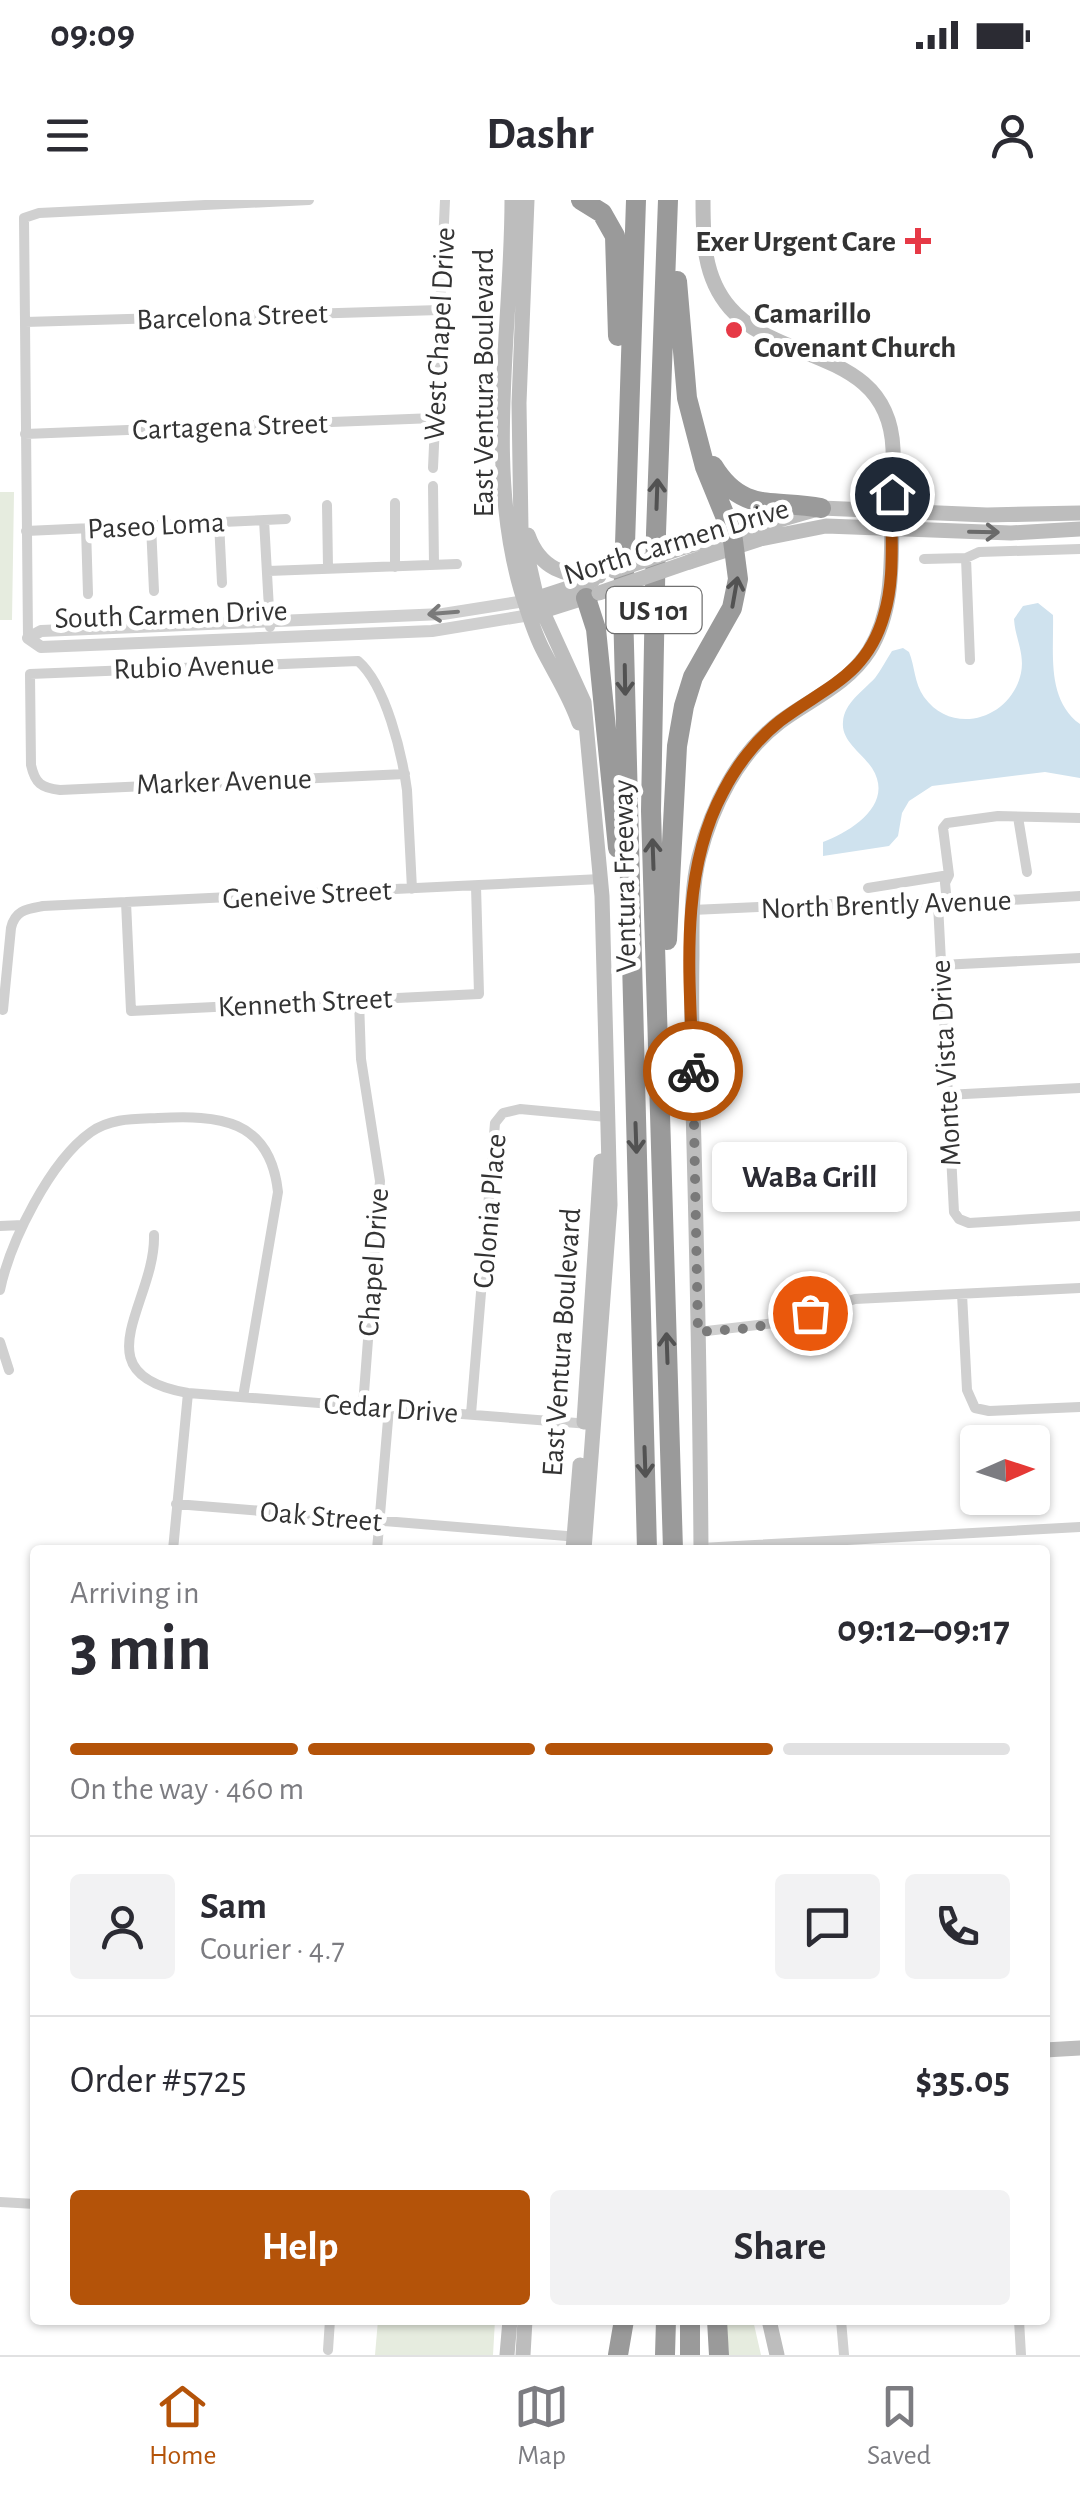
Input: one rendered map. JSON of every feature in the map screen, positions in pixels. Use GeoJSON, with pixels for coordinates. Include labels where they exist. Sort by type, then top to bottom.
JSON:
{"type":"FeatureCollection","features":[{"type":"Feature","properties":{"kind":"highway"},"geometry":{"type":"LineString","coordinates":[[581,200],[602,213],[615,236],[625,478]]}},
{"type":"Feature","properties":{"kind":"highway","name":"Ventura Freeway"},"geometry":{"type":"LineString","coordinates":[[636,200],[623,607],[647,1545]]}},
{"type":"Feature","properties":{"kind":"highway"},"geometry":{"type":"LineString","coordinates":[[658,1021],[667,947],[679,729],[693,677],[737,594],[734,539],[706,467],[683,370],[670,200]]}},
{"type":"Feature","properties":{"kind":"highway","name":"Ventura Freeway"},"geometry":{"type":"LineString","coordinates":[[670,200],[651,690],[651,811],[673,1545]]}},
{"type":"Feature","properties":{"kind":"highway"},"geometry":{"type":"LineString","coordinates":[[703,451],[741,497],[820,508]]}},
{"type":"Feature","properties":{"kind":"highway"},"geometry":{"type":"LineString","coordinates":[[595,589],[614,818],[630,935]]}},
{"type":"Feature","properties":{"kind":"highway"},"geometry":{"type":"LineString","coordinates":[[618,2355],[623,2325]]}},
{"type":"Feature","properties":{"kind":"highway"},"geometry":{"type":"LineString","coordinates":[[665,2355],[666,2325]]}},
{"type":"Feature","properties":{"kind":"highway"},"geometry":{"type":"LineString","coordinates":[[690,2325],[690,2355]]}},
{"type":"Feature","properties":{"kind":"highway"},"geometry":{"type":"LineString","coordinates":[[717,2325],[719,2355]]}},
{"type":"Feature","properties":{"kind":"main road","name":"East Ventura Boulevard"},"geometry":{"type":"LineString","coordinates":[[512,200],[503,436],[507,521],[534,607]]}},
{"type":"Feature","properties":{"kind":"main road","name":"East Ventura Boulevard"},"geometry":{"type":"LineString","coordinates":[[527,200],[519,498],[523,542],[541,647],[584,730],[600,879],[606,1138],[602,1150],[579,1543]]}},
{"type":"Feature","properties":{"kind":"main road"},"geometry":{"type":"LineString","coordinates":[[701,1545],[691,1020],[696,866],[718,802],[733,775],[771,730],[842,681],[875,641],[889,598],[892,529],[892,436],[885,415],[872,393],[842,367],[752,327],[729,308],[706,262],[703,200]]}},
{"type":"Feature","properties":{"kind":"main road"},"geometry":{"type":"LineString","coordinates":[[519,498],[529,540],[545,563],[595,589]]}},
{"type":"Feature","properties":{"kind":"main road","name":"North Carmen Drive"},"geometry":{"type":"LineString","coordinates":[[534,607],[820,508],[1003,515],[1080,513]]}},
{"type":"Feature","properties":{"kind":"main road","name":"North Carmen Drive"},"geometry":{"type":"LineString","coordinates":[[734,539],[806,528],[1011,533],[1080,529]]}},
{"type":"Feature","properties":{"kind":"main road","name":"North Carmen Drive"},"geometry":{"type":"LineString","coordinates":[[534,607],[595,589]]}},
{"type":"Feature","properties":{"kind":"main road"},"geometry":{"type":"LineString","coordinates":[[1050,2050],[1080,2048]]}},
{"type":"Feature","properties":{"kind":"main road"},"geometry":{"type":"LineString","coordinates":[[507,2355],[510,2325]]}},
{"type":"Feature","properties":{"kind":"main road"},"geometry":{"type":"LineString","coordinates":[[523,2355],[525,2325]]}},
{"type":"Feature","properties":{"kind":"main road"},"geometry":{"type":"LineString","coordinates":[[771,2325],[777,2355]]}},
{"type":"Feature","properties":{"kind":"street"},"geometry":{"type":"LineString","coordinates":[[28,638],[22,230],[26,215],[309,200]]}},
{"type":"Feature","properties":{"kind":"street","name":"West Chapel Drive"},"geometry":{"type":"LineString","coordinates":[[432,468],[445,200]]}},
{"type":"Feature","properties":{"kind":"street","name":"Barcelona Street"},"geometry":{"type":"LineString","coordinates":[[25,322],[440,310]]}},
{"type":"Feature","properties":{"kind":"street","name":"Cartagena Street"},"geometry":{"type":"LineString","coordinates":[[25,434],[435,418]]}},
{"type":"Feature","properties":{"kind":"street"},"geometry":{"type":"LineString","coordinates":[[434,486],[434,565]]}},
{"type":"Feature","properties":{"kind":"street"},"geometry":{"type":"LineString","coordinates":[[395,503],[395,567]]}},
{"type":"Feature","properties":{"kind":"street"},"geometry":{"type":"LineString","coordinates":[[327,505],[328,567]]}},
{"type":"Feature","properties":{"kind":"street","name":"Paseo Loma"},"geometry":{"type":"LineString","coordinates":[[26,531],[286,519]]}},
{"type":"Feature","properties":{"kind":"street"},"geometry":{"type":"LineString","coordinates":[[264,520],[271,638]]}},
{"type":"Feature","properties":{"kind":"street"},"geometry":{"type":"LineString","coordinates":[[219,522],[222,584]]}},
{"type":"Feature","properties":{"kind":"street"},"geometry":{"type":"LineString","coordinates":[[152,525],[154,591]]}},
{"type":"Feature","properties":{"kind":"street"},"geometry":{"type":"LineString","coordinates":[[86,528],[88,594]]}},
{"type":"Feature","properties":{"kind":"street"},"geometry":{"type":"LineString","coordinates":[[924,559],[966,558],[978,552],[1080,549]]}},
{"type":"Feature","properties":{"kind":"street"},"geometry":{"type":"LineString","coordinates":[[966,558],[970,660]]}},
{"type":"Feature","properties":{"kind":"street"},"geometry":{"type":"LineString","coordinates":[[268,571],[457,564]]}},
{"type":"Feature","properties":{"kind":"street","name":"South Carmen Drive"},"geometry":{"type":"LineString","coordinates":[[534,607],[432,631],[41,647],[28,638],[41,631],[534,607]]}},
{"type":"Feature","properties":{"kind":"street","name":"Rubio Avenue"},"geometry":{"type":"LineString","coordinates":[[44,788],[34,778],[30,765],[30,674],[358,661],[382,702],[405,774]]}},
{"type":"Feature","properties":{"kind":"street"},"geometry":{"type":"LineString","coordinates":[[405,774],[412,890]]}},
{"type":"Feature","properties":{"kind":"street","name":"Marker Avenue"},"geometry":{"type":"LineString","coordinates":[[44,788],[405,774]]}},
{"type":"Feature","properties":{"kind":"street"},"geometry":{"type":"LineString","coordinates":[[1027,872],[1018,817],[1080,818]]}},
{"type":"Feature","properties":{"kind":"street","name":"Monte Vista Drive"},"geometry":{"type":"LineString","coordinates":[[1018,817],[962,819],[944,825],[950,875],[942,903],[941,965],[952,1207],[959,1219],[968,1223],[1080,1216]]}},
{"type":"Feature","properties":{"kind":"street"},"geometry":{"type":"LineString","coordinates":[[868,888],[950,875]]}},
{"type":"Feature","properties":{"kind":"street","name":"Geneive Street"},"geometry":{"type":"LineString","coordinates":[[4,1010],[11,928],[24,909],[600,879]]}},
{"type":"Feature","properties":{"kind":"street","name":"Kenneth Street"},"geometry":{"type":"LineString","coordinates":[[126,902],[131,1011],[479,994],[476,886]]}},
{"type":"Feature","properties":{"kind":"street","name":"North Brently Avenue"},"geometry":{"type":"LineString","coordinates":[[692,910],[829,904],[889,907],[1080,896]]}},
{"type":"Feature","properties":{"kind":"street"},"geometry":{"type":"LineString","coordinates":[[941,965],[1080,958]]}},
{"type":"Feature","properties":{"kind":"street","name":"Chapel Drive"},"geometry":{"type":"LineString","coordinates":[[359,1000],[361,1059],[380,1181],[363,1406]]}},
{"type":"Feature","properties":{"kind":"street"},"geometry":{"type":"LineString","coordinates":[[946,1095],[1080,1088]]}},
{"type":"Feature","properties":{"kind":"street","name":"Colonia Place"},"geometry":{"type":"LineString","coordinates":[[472,1414],[496,1123],[502,1113],[520,1110],[606,1118]]}},
{"type":"Feature","properties":{"kind":"street"},"geometry":{"type":"LineString","coordinates":[[0,1290],[23,1225],[63,1158],[84,1137],[102,1125],[120,1120],[202,1116],[225,1120],[248,1133],[269,1159],[276,1175],[278,1201],[243,1397]]}},
{"type":"Feature","properties":{"kind":"street"},"geometry":{"type":"LineString","coordinates":[[0,1226],[23,1225]]}},
{"type":"Feature","properties":{"kind":"street","name":"Cedar Drive"},"geometry":{"type":"LineString","coordinates":[[154,1235],[155,1256],[130,1337],[130,1360],[136,1372],[154,1386],[188,1393],[588,1424]]}},
{"type":"Feature","properties":{"kind":"street"},"geometry":{"type":"LineString","coordinates":[[698,1332],[782,1322],[856,1300],[1080,1288]]}},
{"type":"Feature","properties":{"kind":"street"},"geometry":{"type":"LineString","coordinates":[[962,1294],[967,1390],[975,1408],[989,1411],[1080,1406]]}},
{"type":"Feature","properties":{"kind":"street"},"geometry":{"type":"LineString","coordinates":[[0,1342],[9,1370]]}},
{"type":"Feature","properties":{"kind":"street"},"geometry":{"type":"LineString","coordinates":[[173,1545],[188,1393]]}},
{"type":"Feature","properties":{"kind":"street"},"geometry":{"type":"LineString","coordinates":[[378,1545],[389,1408]]}},
{"type":"Feature","properties":{"kind":"street","name":"Oak Street"},"geometry":{"type":"LineString","coordinates":[[176,1504],[380,1520],[579,1543]]}},
{"type":"Feature","properties":{"kind":"street"},"geometry":{"type":"LineString","coordinates":[[837,1545],[1080,1527]]}},
{"type":"Feature","properties":{"kind":"street"},"geometry":{"type":"LineString","coordinates":[[0,2202],[30,2204]]}},
{"type":"Feature","properties":{"kind":"street"},"geometry":{"type":"LineString","coordinates":[[328,2350],[330,2325]]}},
{"type":"Feature","properties":{"kind":"street"},"geometry":{"type":"LineString","coordinates":[[841,2325],[844,2355]]}},
{"type":"Feature","properties":{"kind":"street"},"geometry":{"type":"LineString","coordinates":[[1019,2325],[1020,2355]]}},
{"type":"Feature","properties":{"kind":"shaded area"},"geometry":{"type":"Polygon","coordinates":[[[0,492],[14,492],[12,620],[0,620],[0,492]]]}},
{"type":"Feature","properties":{"kind":"shaded area"},"geometry":{"type":"Polygon","coordinates":[[[378,2325],[495,2325],[493,2355],[375,2355],[378,2325]]]}},
{"type":"Feature","properties":{"kind":"shaded area"},"geometry":{"type":"Polygon","coordinates":[[[726,2325],[754,2325],[761,2355],[729,2355],[726,2325]]]}},
{"type":"Feature","properties":{"kind":"water"},"geometry":{"type":"Polygon","coordinates":[[[1038,603],[1053,615],[1057,689],[1069,714],[1080,724],[1080,778],[1045,772],[932,786],[909,801],[902,813],[898,836],[889,846],[823,856],[823,842],[857,823],[874,804],[878,793],[872,768],[849,741],[843,722],[850,703],[875,678],[892,651],[903,648],[909,652],[921,692],[936,709],[950,717],[980,717],[1006,702],[1015,689],[1022,666],[1014,619],[1023,606],[1038,603]]]}},
{"type":"Feature","properties":{"kind":"way so far"},"geometry":{"type":"LineString","coordinates":[[693,1071],[698,1332],[753,1328],[810,1313]]}},
{"type":"Feature","properties":{"kind":"place","name":"Exer Urgent Care"},"geometry":{"type":"Point","coordinates":[918,241]}},
{"type":"Feature","properties":{"kind":"place","name":"Camarillo Covenant Church"},"geometry":{"type":"Point","coordinates":[734,330]}},
{"type":"Feature","properties":{"kind":"place","name":"WaBa Grill"},"geometry":{"type":"Point","coordinates":[810,1313]}},
{"type":"Feature","properties":{"kind":"route"},"geometry":{"type":"LineString","coordinates":[[693,1071],[692,910],[696,866],[705,836],[725,788],[761,739],[780,721],[842,681],[875,641],[889,598],[892,494]]}}]}
